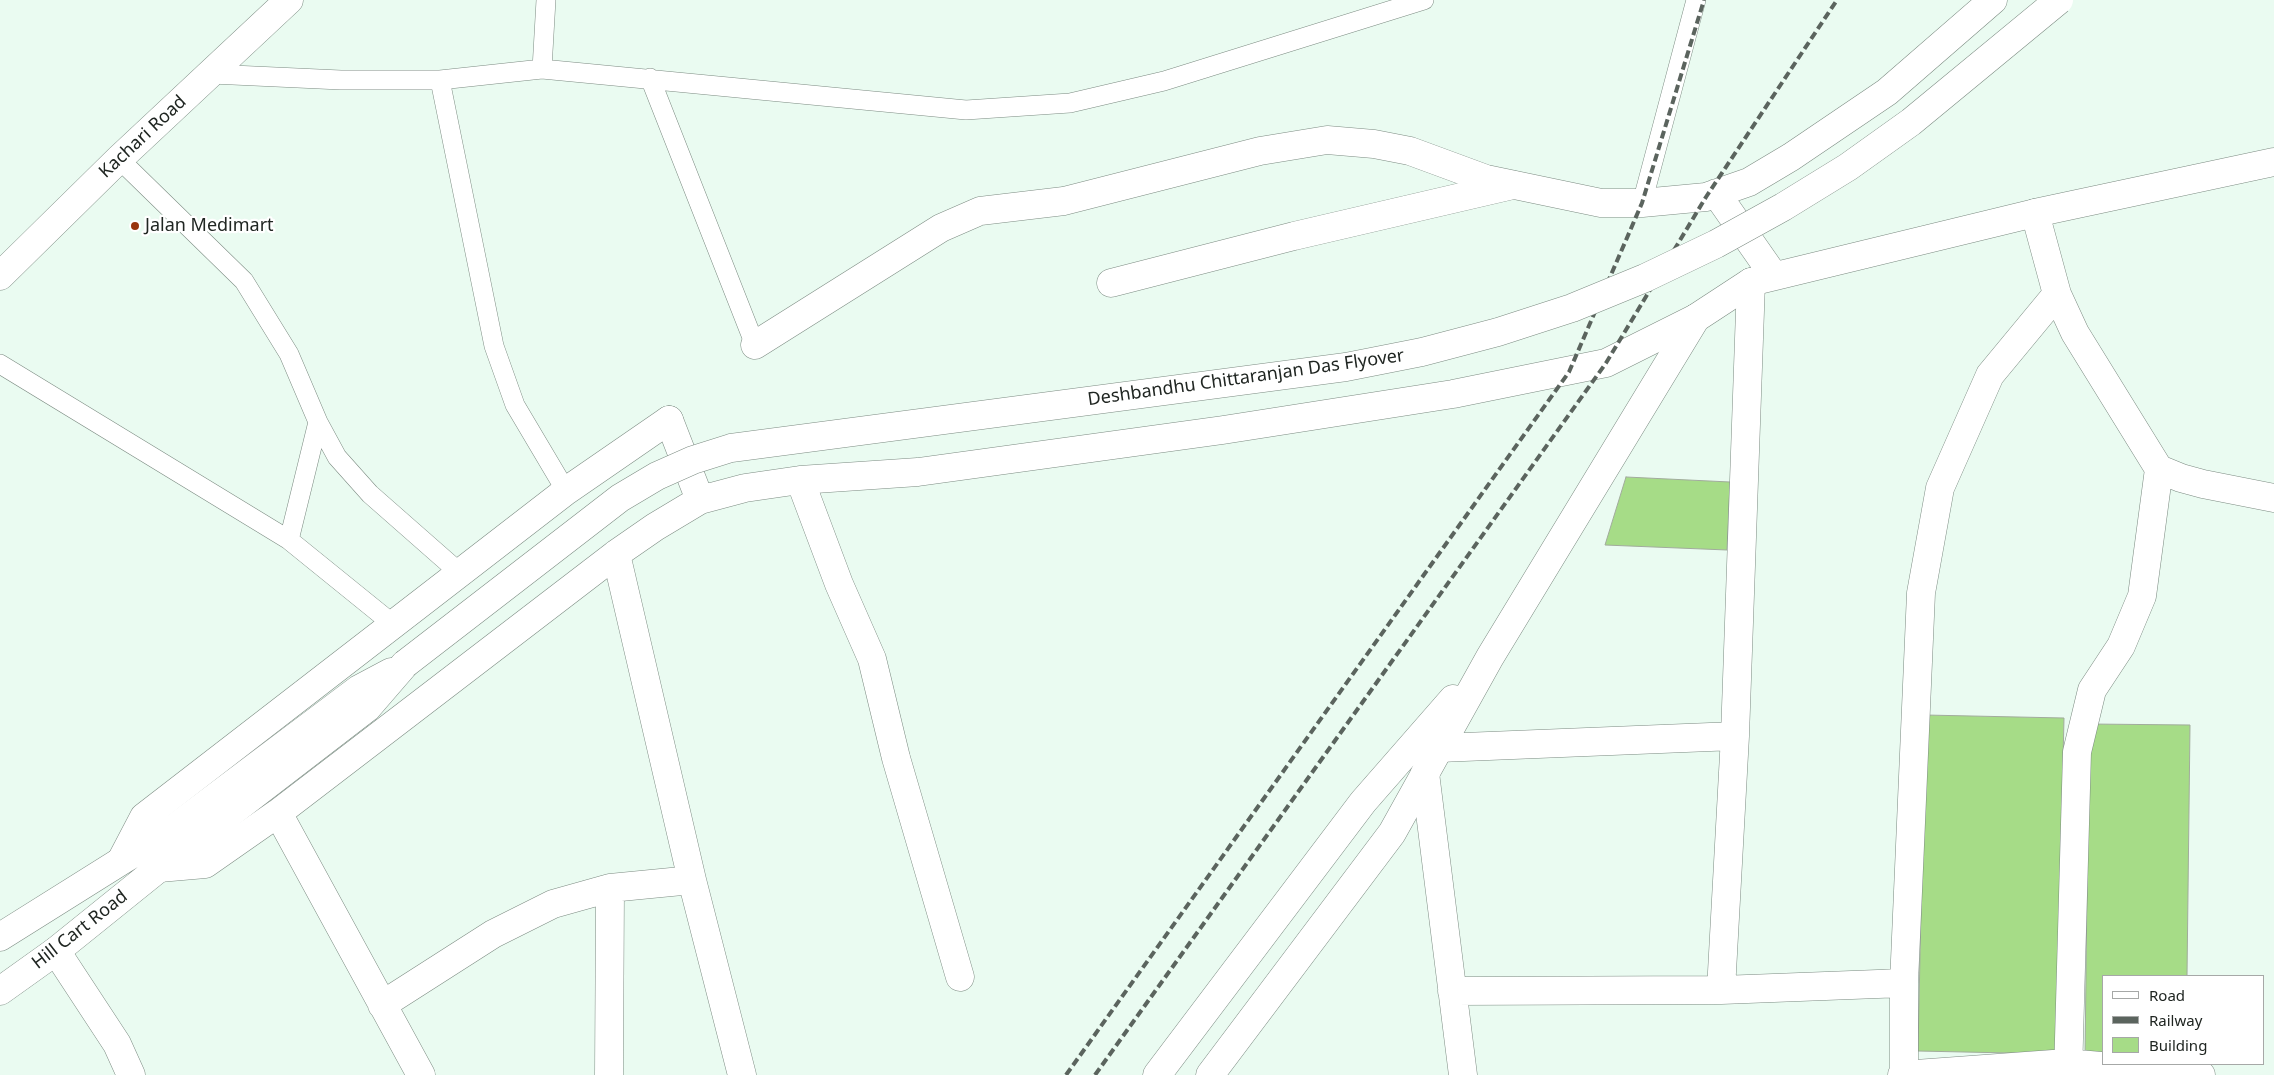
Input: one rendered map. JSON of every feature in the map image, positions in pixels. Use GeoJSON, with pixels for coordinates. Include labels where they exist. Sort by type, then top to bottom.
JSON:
{"type":"FeatureCollection","features":[{"type":"Feature","properties":{"kind":"street","name":"Kachari Road"},"geometry":{"type":"LineString","coordinates":[[0,276],[119,159],[288,0]]}},
{"type":"Feature","properties":{"kind":"street"},"geometry":{"type":"LineString","coordinates":[[755,345],[941,228],[980,211],[1064,201],[1260,151],[1327,140],[1374,144],[1410,152],[1486,179],[1601,203],[1642,204],[1706,197],[1749,182],[1791,157],[1888,92],[1993,0]]}},
{"type":"Feature","properties":{"kind":"street","name":"Deshbandhu Chittaranjan Das Flyover"},"geometry":{"type":"LineString","coordinates":[[159,868],[184,835],[358,689],[405,664],[620,498],[656,476],[702,457],[731,448],[1346,367],[1498,332],[1572,308],[1645,278],[1716,244],[1824,182],[1910,122],[2059,0]]}},
{"type":"Feature","properties":{"kind":"street"},"geometry":{"type":"LineString","coordinates":[[159,868],[205,864],[278,813],[616,554],[655,526],[700,500],[745,488],[800,480],[918,472],[1223,430],[1453,394],[1606,363],[1696,318],[1763,279],[2036,214],[2274,162]]}},
{"type":"Feature","properties":{"kind":"street"},"geometry":{"type":"LineString","coordinates":[[1111,284],[1294,236],[1513,185]]}},
{"type":"Feature","properties":{"kind":"street"},"geometry":{"type":"LineString","coordinates":[[1716,193],[1763,279],[1721,990]]}},
{"type":"Feature","properties":{"kind":"street"},"geometry":{"type":"LineString","coordinates":[[2036,214],[2057,294],[2075,334],[2159,469],[2203,484],[2274,498]]}},
{"type":"Feature","properties":{"kind":"street"},"geometry":{"type":"LineString","coordinates":[[2057,294],[1990,375],[1940,488],[1921,593],[1904,984],[1903,1075],[2067,1069],[2201,1075]]}},
{"type":"Feature","properties":{"kind":"street"},"geometry":{"type":"LineString","coordinates":[[1210,1075],[1392,832],[1490,656],[1696,318]]}},
{"type":"Feature","properties":{"kind":"street"},"geometry":{"type":"LineString","coordinates":[[122,859],[144,817],[566,492],[669,420],[700,500]]}},
{"type":"Feature","properties":{"kind":"street"},"geometry":{"type":"LineString","coordinates":[[2067,1069],[2077,752],[2092,690],[2121,646],[2142,596],[2159,469]]}},
{"type":"Feature","properties":{"kind":"street"},"geometry":{"type":"LineString","coordinates":[[800,480],[839,584],[872,659],[896,758],[960,977]]}},
{"type":"Feature","properties":{"kind":"street"},"geometry":{"type":"LineString","coordinates":[[616,554],[692,880],[742,1075]]}},
{"type":"Feature","properties":{"kind":"street"},"geometry":{"type":"LineString","coordinates":[[1157,1075],[1363,802],[1490,656]]}},
{"type":"Feature","properties":{"kind":"street"},"geometry":{"type":"LineString","coordinates":[[1440,748],[1735,736]]}},
{"type":"Feature","properties":{"kind":"street"},"geometry":{"type":"LineString","coordinates":[[1425,774],[1463,1075]]}},
{"type":"Feature","properties":{"kind":"street"},"geometry":{"type":"LineString","coordinates":[[278,813],[421,1075]]}},
{"type":"Feature","properties":{"kind":"street","name":"Deshbandhu Chittaranjan Das Flyover"},"geometry":{"type":"LineString","coordinates":[[122,859],[184,835]]}},
{"type":"Feature","properties":{"kind":"street","name":"Hill Cart Road"},"geometry":{"type":"LineString","coordinates":[[0,938],[122,859]]}},
{"type":"Feature","properties":{"kind":"street","name":"Hill Cart Road"},"geometry":{"type":"LineString","coordinates":[[0,991],[56,951],[159,868]]}},
{"type":"Feature","properties":{"kind":"street"},"geometry":{"type":"LineString","coordinates":[[382,1005],[493,934],[553,904],[610,888],[692,880]]}},
{"type":"Feature","properties":{"kind":"street"},"geometry":{"type":"LineString","coordinates":[[609,1075],[610,888]]}},
{"type":"Feature","properties":{"kind":"street"},"geometry":{"type":"LineString","coordinates":[[56,951],[117,1044],[131,1075]]}},
{"type":"Feature","properties":{"kind":"street"},"geometry":{"type":"LineString","coordinates":[[1452,991],[1721,990],[1904,984]]}},
{"type":"Feature","properties":{"kind":"lane"},"geometry":{"type":"LineString","coordinates":[[542,69],[546,0]]}},
{"type":"Feature","properties":{"kind":"lane"},"geometry":{"type":"LineString","coordinates":[[211,74],[340,80],[440,80],[542,69],[966,110],[1070,103],[1164,81],[1424,0]]}},
{"type":"Feature","properties":{"kind":"lane"},"geometry":{"type":"LineString","coordinates":[[1642,204],[1696,0]]}},
{"type":"Feature","properties":{"kind":"lane"},"geometry":{"type":"LineString","coordinates":[[650,78],[755,345]]}},
{"type":"Feature","properties":{"kind":"lane"},"geometry":{"type":"LineString","coordinates":[[440,80],[494,346],[515,405],[566,492]]}},
{"type":"Feature","properties":{"kind":"lane"},"geometry":{"type":"LineString","coordinates":[[119,159],[244,281],[289,354],[318,422],[337,458],[370,494],[461,574]]}},
{"type":"Feature","properties":{"kind":"lane"},"geometry":{"type":"LineString","coordinates":[[0,364],[289,540],[394,625]]}},
{"type":"Feature","properties":{"kind":"lane"},"geometry":{"type":"LineString","coordinates":[[289,540],[318,422]]}},
{"type":"Feature","properties":{"kind":"building"},"geometry":{"type":"Polygon","coordinates":[[[1626,477],[1730,482],[1727,550],[1605,545],[1626,477]]]}},
{"type":"Feature","properties":{"kind":"building"},"geometry":{"type":"Polygon","coordinates":[[[1925,715],[2064,718],[2056,1054],[1918,1051],[1925,715]]]}},
{"type":"Feature","properties":{"kind":"building"},"geometry":{"type":"Polygon","coordinates":[[[2089,724],[2190,725],[2187,975],[2102,975],[2102,1057],[2085,1057],[2089,724]]]}},
{"type":"Feature","properties":{"kind":"railway"},"geometry":{"type":"LineString","coordinates":[[1066,1075],[1569,372],[1642,203],[1704,0]]}},
{"type":"Feature","properties":{"kind":"railway"},"geometry":{"type":"LineString","coordinates":[[1095,1075],[1606,363],[1706,197],[1837,0]]}},
{"type":"Feature","properties":{"kind":"place","name":"Jalan Medimart"},"geometry":{"type":"Point","coordinates":[135,226]}}]}
